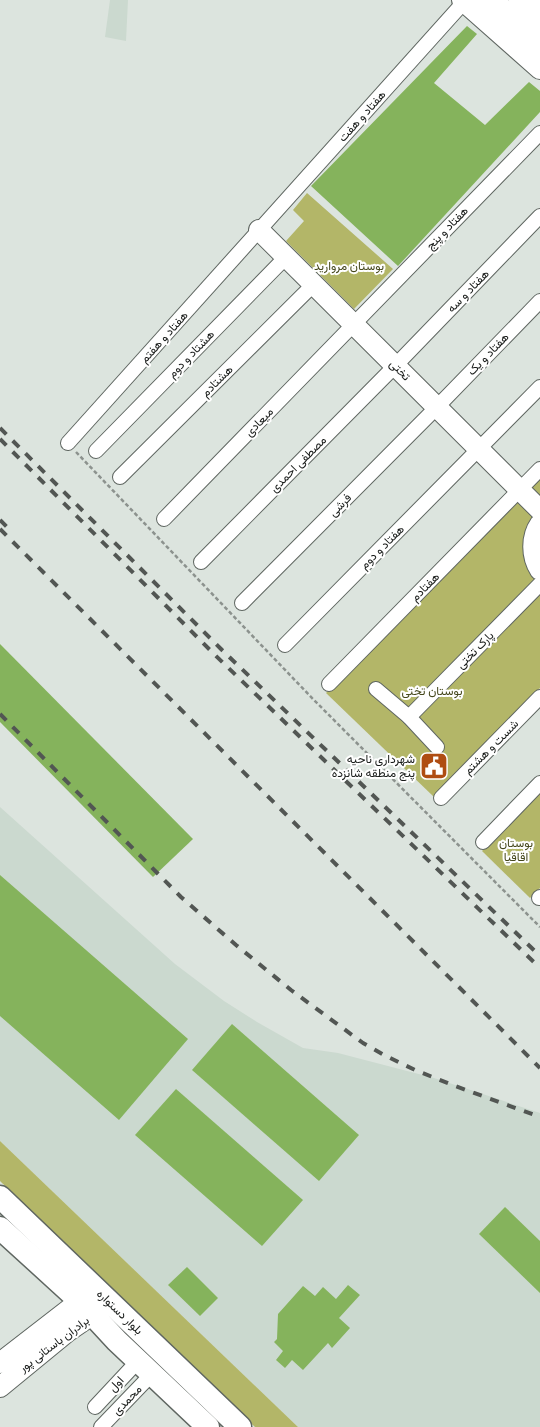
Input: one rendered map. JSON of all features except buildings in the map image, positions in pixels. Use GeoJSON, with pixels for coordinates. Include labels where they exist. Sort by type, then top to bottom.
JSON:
{"type":"FeatureCollection","features":[{"type":"Feature","properties":{"kind":"highway"},"geometry":{"type":"LineString","coordinates":[[522,0],[540,16]]}},
{"type":"Feature","properties":{"kind":"highway"},"geometry":{"type":"LineString","coordinates":[[472,1],[540,46]]}},
{"type":"Feature","properties":{"kind":"main road"},"geometry":{"type":"LineString","coordinates":[[472,1],[540,69]]}},
{"type":"Feature","properties":{"kind":"main road","name":"تختی"},"geometry":{"type":"LineString","coordinates":[[260,230],[540,510]]}},
{"type":"Feature","properties":{"kind":"main road"},"geometry":{"type":"LineString","coordinates":[[540,524],[534,540],[534,554],[540,570]]}},
{"type":"Feature","properties":{"kind":"main road","name":"بلوار دستواره"},"geometry":{"type":"LineString","coordinates":[[0,1197],[95,1302],[145,1367],[208,1427]]}},
{"type":"Feature","properties":{"kind":"main road","name":"بلوار دستواره"},"geometry":{"type":"LineString","coordinates":[[0,1230],[95,1302],[240,1427]]}},
{"type":"Feature","properties":{"kind":"main road","name":"برادران باستانی پور"},"geometry":{"type":"LineString","coordinates":[[0,1362],[95,1302]]}},
{"type":"Feature","properties":{"kind":"main road","name":"برادران باستانی پور"},"geometry":{"type":"LineString","coordinates":[[0,1387],[67,1332],[95,1302]]}},
{"type":"Feature","properties":{"kind":"street","name":"هفتاد و هفت"},"geometry":{"type":"LineString","coordinates":[[260,230],[472,1]]}},
{"type":"Feature","properties":{"kind":"street","name":"هفتاد و پنج"},"geometry":{"type":"LineString","coordinates":[[354,324],[540,133]]}},
{"type":"Feature","properties":{"kind":"street","name":"هفتاد و سه"},"geometry":{"type":"LineString","coordinates":[[395,366],[540,216]]}},
{"type":"Feature","properties":{"kind":"street","name":"هفتاد و هفتم"},"geometry":{"type":"LineString","coordinates":[[68,443],[260,230]]}},
{"type":"Feature","properties":{"kind":"street","name":"هشتاد و دوم"},"geometry":{"type":"LineString","coordinates":[[96,451],[286,257]]}},
{"type":"Feature","properties":{"kind":"street","name":"هشتادم"},"geometry":{"type":"LineString","coordinates":[[120,477],[314,284]]}},
{"type":"Feature","properties":{"kind":"street","name":"هفتاد و یک"},"geometry":{"type":"LineString","coordinates":[[437,407],[540,301]]}},
{"type":"Feature","properties":{"kind":"street","name":"میعادی"},"geometry":{"type":"LineString","coordinates":[[164,519],[354,324]]}},
{"type":"Feature","properties":{"kind":"street","name":"مصطفی احمدی"},"geometry":{"type":"LineString","coordinates":[[201,562],[395,366]]}},
{"type":"Feature","properties":{"kind":"street","name":"هفتاد و دوم"},"geometry":{"type":"LineString","coordinates":[[285,645],[540,387]]}},
{"type":"Feature","properties":{"kind":"street","name":"فرشی"},"geometry":{"type":"LineString","coordinates":[[242,603],[437,407]]}},
{"type":"Feature","properties":{"kind":"street","name":"هفتادم"},"geometry":{"type":"LineString","coordinates":[[329,684],[540,470]]}},
{"type":"Feature","properties":{"kind":"street","name":"پارک تختی"},"geometry":{"type":"LineString","coordinates":[[409,717],[540,584]]}},
{"type":"Feature","properties":{"kind":"street"},"geometry":{"type":"LineString","coordinates":[[376,689],[409,717],[437,747]]}},
{"type":"Feature","properties":{"kind":"street","name":"شست و هشتم"},"geometry":{"type":"LineString","coordinates":[[441,798],[540,697]]}},
{"type":"Feature","properties":{"kind":"street"},"geometry":{"type":"LineString","coordinates":[[483,842],[540,783]]}},
{"type":"Feature","properties":{"kind":"street","name":"اول"},"geometry":{"type":"LineString","coordinates":[[95,1407],[145,1367]]}},
{"type":"Feature","properties":{"kind":"street","name":"محمدی"},"geometry":{"type":"LineString","coordinates":[[101,1427],[145,1367]]}},
{"type":"Feature","properties":{"kind":"path"},"geometry":{"type":"LineString","coordinates":[[68,443],[313,699],[540,927]]}},
{"type":"Feature","properties":{"kind":"shaded area"},"geometry":{"type":"Polygon","coordinates":[[[110,0],[128,0],[126,41],[105,37],[110,0]]]}},
{"type":"Feature","properties":{"kind":"shaded area"},"geometry":{"type":"Polygon","coordinates":[[[0,807],[175,964],[224,1001],[257,1022],[303,1048],[338,1053],[434,1078],[540,1113],[540,1427],[298,1427],[0,1141],[0,807]]]}},
{"type":"Feature","properties":{"kind":"green space","name":"بوستان مروارید"},"geometry":{"type":"Polygon","coordinates":[[[307,193],[393,269],[354,309],[286,241],[304,221],[293,210],[307,193]]]}},
{"type":"Feature","properties":{"kind":"green space","name":"بوستان تختی"},"geometry":{"type":"Polygon","coordinates":[[[540,473],[540,688],[434,797],[326,693],[540,473]]]}},
{"type":"Feature","properties":{"kind":"green space","name":"بوستان اقاقیا"},"geometry":{"type":"Polygon","coordinates":[[[540,792],[540,888],[530,898],[482,851],[540,792]]]}},
{"type":"Feature","properties":{"kind":"green space"},"geometry":{"type":"Polygon","coordinates":[[[0,1141],[298,1427],[255,1427],[162,1341],[0,1181],[0,1141]]]}},
{"type":"Feature","properties":{"kind":"railway"},"geometry":{"type":"LineString","coordinates":[[0,428],[221,649],[540,956]]}},
{"type":"Feature","properties":{"kind":"railway"},"geometry":{"type":"LineString","coordinates":[[0,439],[215,655],[540,968]]}},
{"type":"Feature","properties":{"kind":"railway"},"geometry":{"type":"LineString","coordinates":[[0,520],[12,532]]}},
{"type":"Feature","properties":{"kind":"railway"},"geometry":{"type":"LineString","coordinates":[[0,529],[540,1068]]}},
{"type":"Feature","properties":{"kind":"railway"},"geometry":{"type":"LineString","coordinates":[[0,714],[181,897],[291,990],[363,1043],[384,1055],[455,1086],[540,1117]]}},
{"type":"Feature","properties":{"kind":"place","name":"شهرداری ناحیه پنج منطقه شانزده"},"geometry":{"type":"Point","coordinates":[434,766]}}]}
